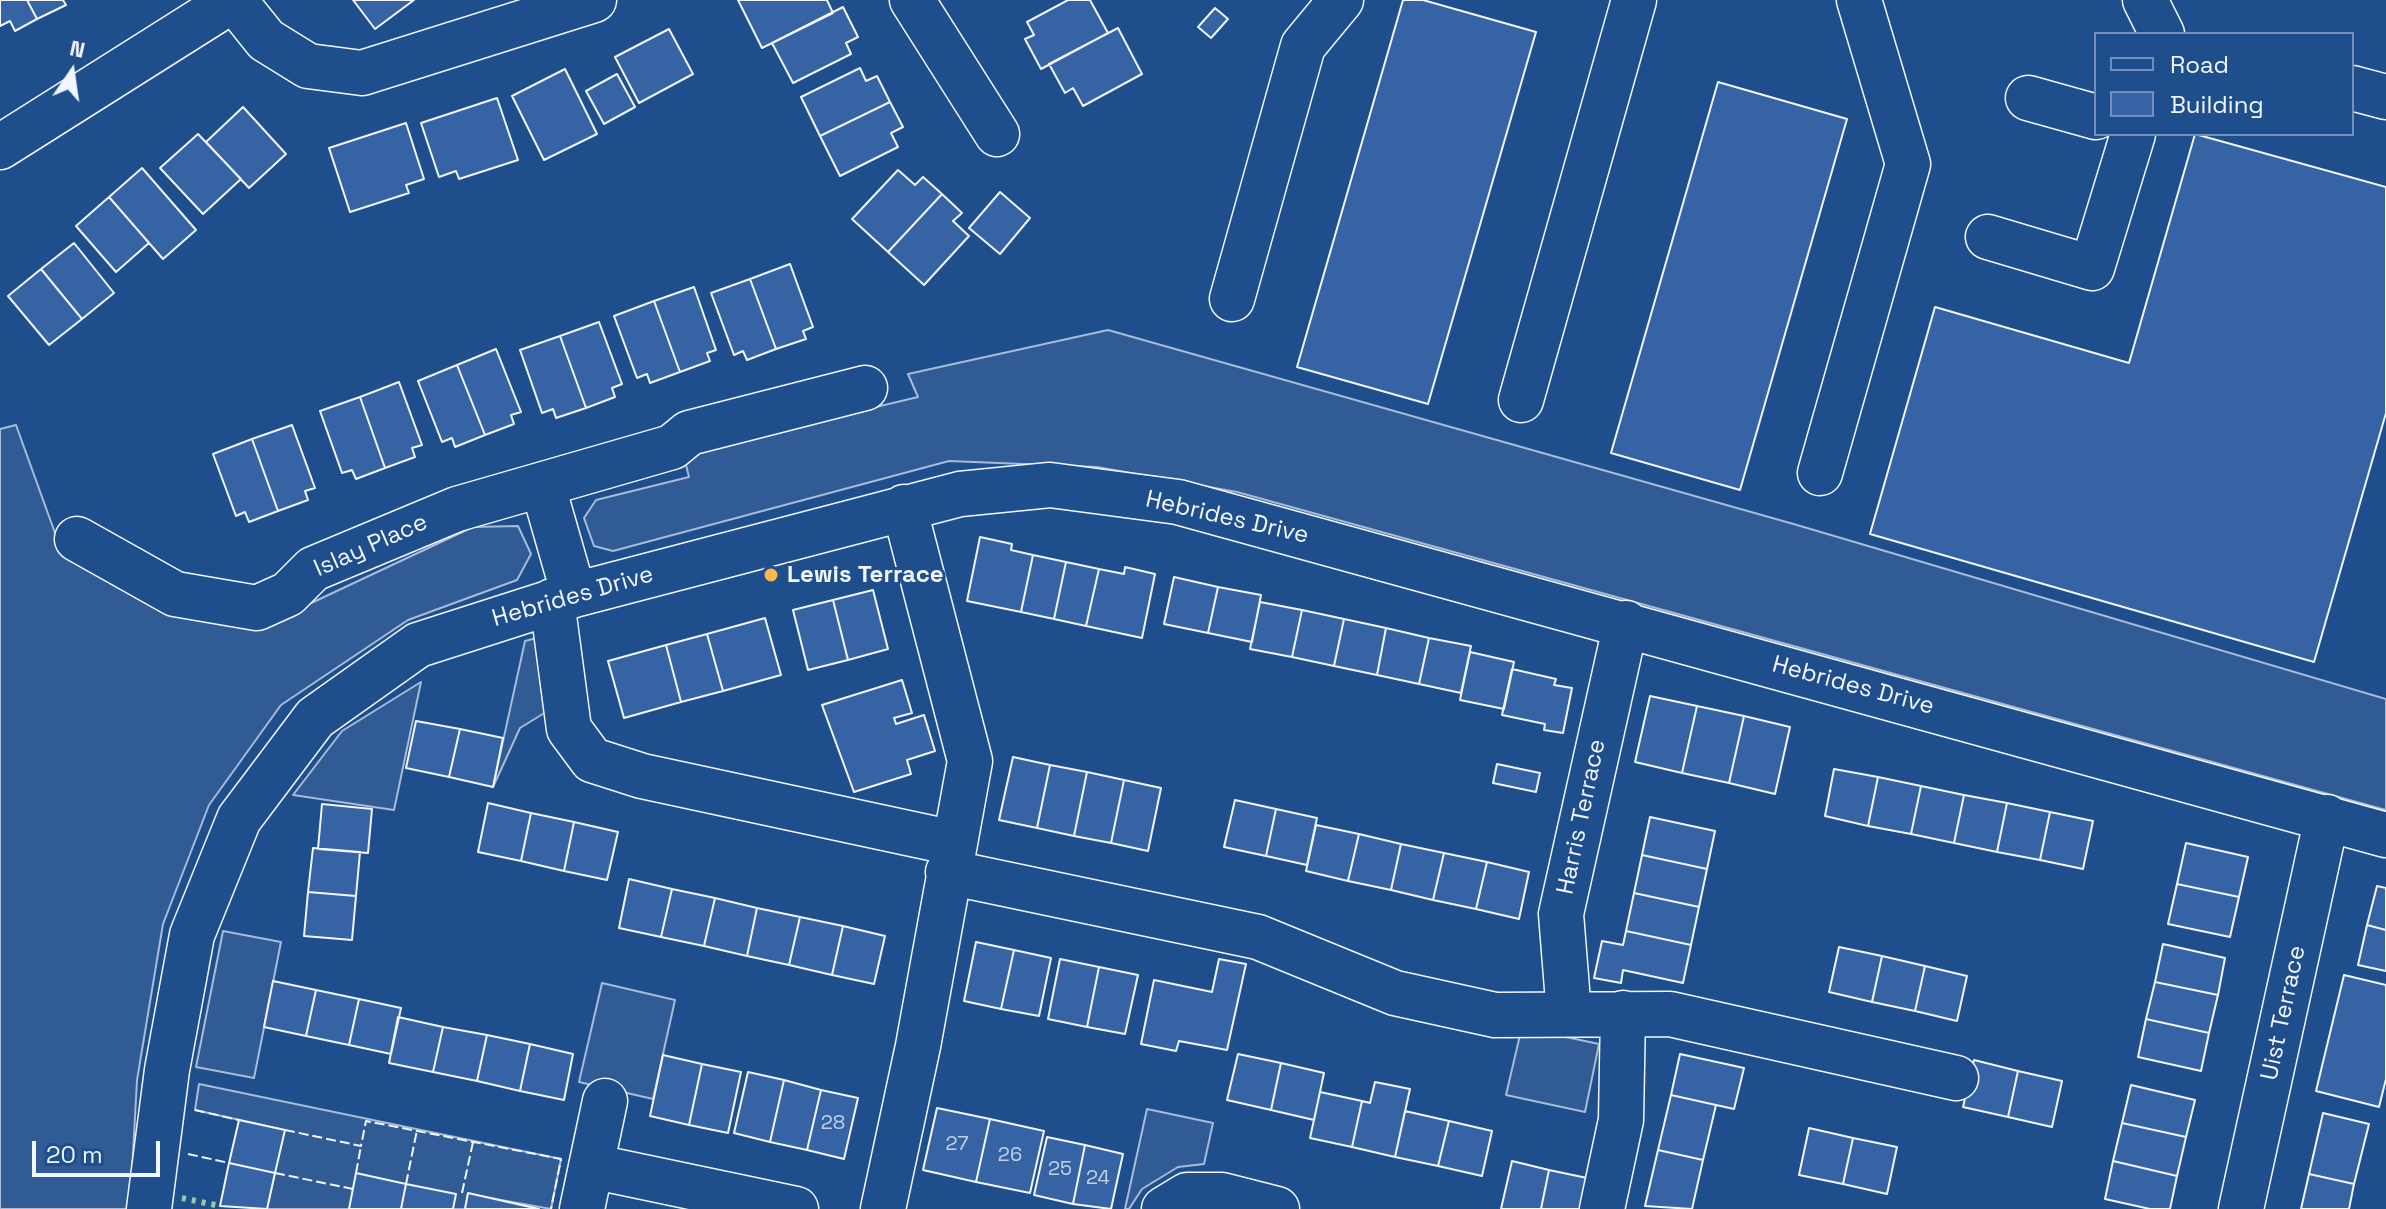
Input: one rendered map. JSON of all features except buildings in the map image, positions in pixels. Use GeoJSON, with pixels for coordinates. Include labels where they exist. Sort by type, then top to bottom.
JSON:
{"type":"FeatureCollection","features":[{"type":"Feature","properties":{"kind":"street"},"geometry":{"type":"LineString","coordinates":[[0,147],[234,0],[266,40],[308,66],[362,73],[594,0]]}},
{"type":"Feature","properties":{"kind":"street"},"geometry":{"type":"LineString","coordinates":[[912,0],[997,134]]}},
{"type":"Feature","properties":{"kind":"street"},"geometry":{"type":"LineString","coordinates":[[1232,299],[1303,46],[1341,0]]}},
{"type":"Feature","properties":{"kind":"street"},"geometry":{"type":"LineString","coordinates":[[1521,400],[1634,0]]}},
{"type":"Feature","properties":{"kind":"street"},"geometry":{"type":"LineString","coordinates":[[1820,473],[1908,164],[1859,0]]}},
{"type":"Feature","properties":{"kind":"street"},"geometry":{"type":"LineString","coordinates":[[2145,0],[2161,32]]}},
{"type":"Feature","properties":{"kind":"street"},"geometry":{"type":"LineString","coordinates":[[2354,89],[2386,97]]}},
{"type":"Feature","properties":{"kind":"street"},"geometry":{"type":"LineString","coordinates":[[2028,98],[2094,116]]}},
{"type":"Feature","properties":{"kind":"street"},"geometry":{"type":"LineString","coordinates":[[1988,237],[2092,268],[2132,136]]}},
{"type":"Feature","properties":{"kind":"street","name":"Islay Place"},"geometry":{"type":"LineString","coordinates":[[77,539],[175,594],[257,608],[288,594],[313,569],[457,509],[543,487],[672,447],[689,433],[865,388]]}},
{"type":"Feature","properties":{"kind":"street","name":"Hebrides Drive"},"geometry":{"type":"LineString","coordinates":[[149,1209],[167,1070],[192,935],[239,819],[315,718],[418,645],[563,598],[960,494],[1050,485],[1178,502],[1626,623],[2386,835]]}},
{"type":"Feature","properties":{"kind":"street"},"geometry":{"type":"LineString","coordinates":[[543,487],[563,598],[569,729],[592,760],[642,776],[1258,937],[1395,993],[1495,1015],[1670,1014],[1956,1078]]}},
{"type":"Feature","properties":{"kind":"street"},"geometry":{"type":"LineString","coordinates":[[883,1209],[918,1046],[970,761],[904,507]]}},
{"type":"Feature","properties":{"kind":"street","name":"Harris Terrace"},"geometry":{"type":"LineString","coordinates":[[1569,1014],[1561,914],[1626,623]]}},
{"type":"Feature","properties":{"kind":"street","name":"Uist Terrace"},"geometry":{"type":"LineString","coordinates":[[2241,1209],[2327,817]]}},
{"type":"Feature","properties":{"kind":"street"},"geometry":{"type":"LineString","coordinates":[[1602,1209],[1621,1120],[1623,1013]]}},
{"type":"Feature","properties":{"kind":"street"},"geometry":{"type":"LineString","coordinates":[[582,1209],[605,1101]]}},
{"type":"Feature","properties":{"kind":"street"},"geometry":{"type":"LineString","coordinates":[[591,1166],[796,1209]]}},
{"type":"Feature","properties":{"kind":"street"},"geometry":{"type":"LineString","coordinates":[[1164,1209],[1187,1195],[1222,1195],[1277,1209]]}},
{"type":"Feature","properties":{"kind":"shaded area"},"geometry":{"type":"Polygon","coordinates":[[[1108,330],[1797,525],[2386,699],[2386,810],[1237,492],[1097,467],[949,461],[613,551],[594,546],[584,518],[596,500],[689,477],[683,453],[918,397],[908,374],[1108,330]]]}},
{"type":"Feature","properties":{"kind":"shaded area"},"geometry":{"type":"Polygon","coordinates":[[[16,425],[59,544],[273,621],[473,527],[518,526],[531,554],[517,580],[408,620],[281,705],[209,805],[163,924],[137,1080],[130,1209],[0,1209],[0,429],[16,425]]]}},
{"type":"Feature","properties":{"kind":"shaded area"},"geometry":{"type":"Polygon","coordinates":[[[540,637],[546,712],[520,728],[493,787],[525,641],[540,637]]]}},
{"type":"Feature","properties":{"kind":"shaded area"},"geometry":{"type":"Polygon","coordinates":[[[421,682],[394,810],[293,795],[342,731],[421,682]]]}},
{"type":"Feature","properties":{"kind":"shaded area"},"geometry":{"type":"Polygon","coordinates":[[[223,931],[281,942],[254,1078],[196,1067],[223,931]]]}},
{"type":"Feature","properties":{"kind":"shaded area"},"geometry":{"type":"Polygon","coordinates":[[[602,983],[675,1000],[653,1099],[579,1082],[602,983]]]}},
{"type":"Feature","properties":{"kind":"shaded area"},"geometry":{"type":"Polygon","coordinates":[[[1520,1035],[1566,1037],[1599,1044],[1585,1112],[1506,1095],[1520,1035]]]}},
{"type":"Feature","properties":{"kind":"shaded area"},"geometry":{"type":"Polygon","coordinates":[[[199,1084],[561,1159],[551,1209],[468,1194],[465,1209],[267,1209],[284,1130],[195,1110],[199,1084]]]}},
{"type":"Feature","properties":{"kind":"shaded area"},"geometry":{"type":"Polygon","coordinates":[[[1147,1109],[1213,1123],[1204,1164],[1178,1167],[1142,1189],[1129,1209],[1125,1209],[1147,1109]]]}},
{"type":"Feature","properties":{"kind":"hedge"},"geometry":{"type":"LineString","coordinates":[[182,1198],[220,1206]]}},
{"type":"Feature","properties":{"kind":"fence"},"geometry":{"type":"LineString","coordinates":[[195,1110],[239,1120]]}},
{"type":"Feature","properties":{"kind":"fence"},"geometry":{"type":"LineString","coordinates":[[285,1130],[361,1146],[366,1121],[561,1159],[551,1209]]}},
{"type":"Feature","properties":{"kind":"fence"},"geometry":{"type":"LineString","coordinates":[[406,1184],[417,1130]]}},
{"type":"Feature","properties":{"kind":"fence"},"geometry":{"type":"LineString","coordinates":[[462,1193],[473,1142]]}},
{"type":"Feature","properties":{"kind":"fence"},"geometry":{"type":"LineString","coordinates":[[356,1173],[361,1146]]}},
{"type":"Feature","properties":{"kind":"fence"},"geometry":{"type":"LineString","coordinates":[[188,1154],[229,1163]]}},
{"type":"Feature","properties":{"kind":"fence"},"geometry":{"type":"LineString","coordinates":[[275,1173],[353,1189]]}},
{"type":"Feature","properties":{"kind":"place","name":"Lewis Terrace"},"geometry":{"type":"Point","coordinates":[771,575]}}]}
